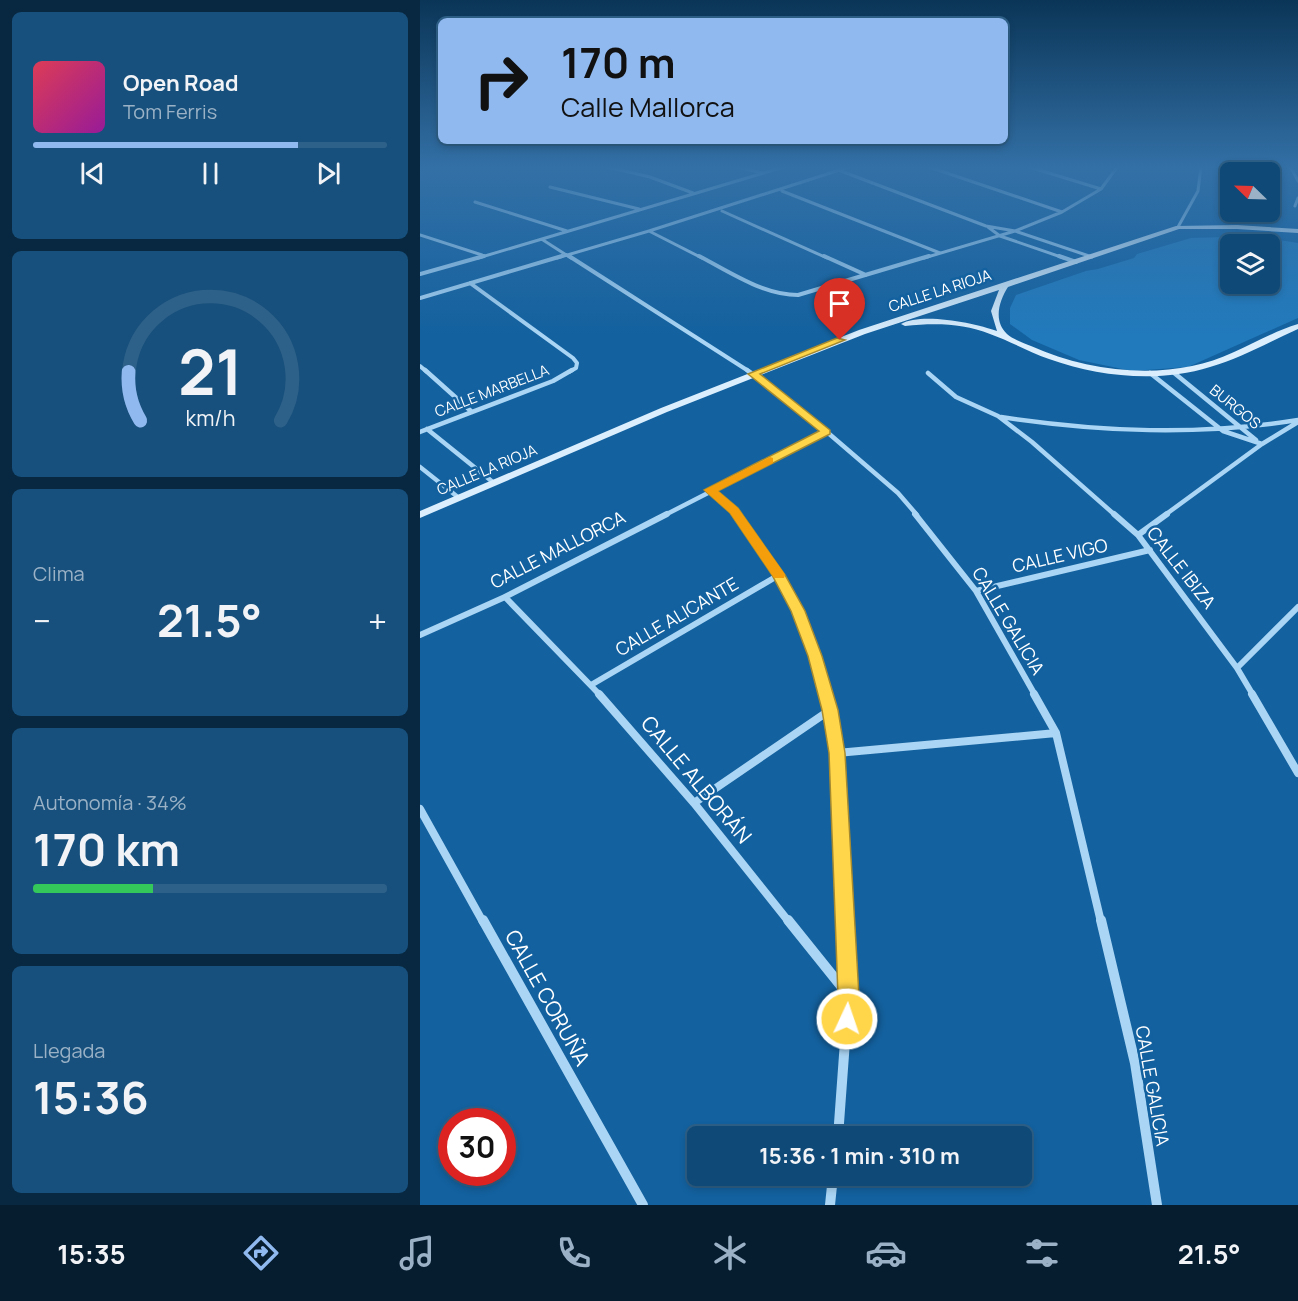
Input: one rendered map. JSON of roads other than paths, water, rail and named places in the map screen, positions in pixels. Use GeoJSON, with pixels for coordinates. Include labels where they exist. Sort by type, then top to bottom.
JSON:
{"type":"FeatureCollection","features":[{"type":"Feature","properties":{"kind":"street"},"geometry":{"type":"LineString","coordinates":[[540,222],[568,231]]}},
{"type":"Feature","properties":{"kind":"street"},"geometry":{"type":"LineString","coordinates":[[420,274],[543,240],[597,222]]}},
{"type":"Feature","properties":{"kind":"street"},"geometry":{"type":"LineString","coordinates":[[420,298],[680,222]]}},
{"type":"Feature","properties":{"kind":"street"},"geometry":{"type":"LineString","coordinates":[[748,222],[866,275]]}},
{"type":"Feature","properties":{"kind":"street"},"geometry":{"type":"LineString","coordinates":[[861,222],[940,253]]}},
{"type":"Feature","properties":{"kind":"street"},"geometry":{"type":"LineString","coordinates":[[977,222],[1015,231],[1092,257]]}},
{"type":"Feature","properties":{"kind":"street"},"geometry":{"type":"LineString","coordinates":[[650,231],[764,289],[786,295],[805,294],[1000,236],[1037,222]]}},
{"type":"Feature","properties":{"kind":"street"},"geometry":{"type":"LineString","coordinates":[[1178,227],[1181,222]]}},
{"type":"Feature","properties":{"kind":"street"},"geometry":{"type":"LineString","coordinates":[[987,226],[1000,236],[1076,262]]}},
{"type":"Feature","properties":{"kind":"street","name":"CALLE LA RIOJA"},"geometry":{"type":"LineString","coordinates":[[420,515],[753,374],[862,332],[1178,227],[1237,227],[1298,231]]}},
{"type":"Feature","properties":{"kind":"street"},"geometry":{"type":"LineString","coordinates":[[420,235],[483,255]]}},
{"type":"Feature","properties":{"kind":"street","name":"CALLE GALICIA"},"geometry":{"type":"LineString","coordinates":[[543,240],[753,374],[827,432],[898,493],[976,591],[1056,733],[1135,1063],[1157,1205]]}},
{"type":"Feature","properties":{"kind":"street","name":"CALLE MARBELLA"},"geometry":{"type":"LineString","coordinates":[[420,432],[553,381],[576,368],[577,363],[524,320],[470,284]]}},
{"type":"Feature","properties":{"kind":"street"},"geometry":{"type":"LineString","coordinates":[[1004,336],[994,319],[994,311],[996,301],[1005,286]]}},
{"type":"Feature","properties":{"kind":"street"},"geometry":{"type":"LineString","coordinates":[[862,332],[918,322],[943,322],[977,327],[1004,336],[1022,346],[1078,365],[1126,373],[1150,373],[1194,369],[1298,326]]}},
{"type":"Feature","properties":{"kind":"street"},"geometry":{"type":"LineString","coordinates":[[420,366],[472,412]]}},
{"type":"Feature","properties":{"kind":"street","name":"BURGOS"},"geometry":{"type":"LineString","coordinates":[[1173,372],[1262,444]]}},
{"type":"Feature","properties":{"kind":"street","name":"CALLE IBIZA"},"geometry":{"type":"LineString","coordinates":[[928,373],[956,397],[998,416],[1032,442],[1138,535],[1238,668],[1298,773]]}},
{"type":"Feature","properties":{"kind":"street","name":"BURGOS"},"geometry":{"type":"LineString","coordinates":[[1150,373],[1223,431],[1262,444]]}},
{"type":"Feature","properties":{"kind":"street","name":"CALLE IBIZA"},"geometry":{"type":"LineString","coordinates":[[998,416],[1044,424],[1137,432],[1223,431],[1298,421]]}},
{"type":"Feature","properties":{"kind":"street"},"geometry":{"type":"LineString","coordinates":[[1138,535],[1262,444],[1298,421]]}},
{"type":"Feature","properties":{"kind":"street"},"geometry":{"type":"LineString","coordinates":[[426,429],[494,483]]}},
{"type":"Feature","properties":{"kind":"street","name":"CALLE MALLORCA"},"geometry":{"type":"LineString","coordinates":[[420,636],[505,597],[827,432]]}},
{"type":"Feature","properties":{"kind":"street"},"geometry":{"type":"LineString","coordinates":[[420,467],[459,498]]}},
{"type":"Feature","properties":{"kind":"street"},"geometry":{"type":"LineString","coordinates":[[710,490],[734,510],[779,575],[798,611],[811,645],[830,710],[837,753],[849,996],[839,1126]]}},
{"type":"Feature","properties":{"kind":"street","name":"CALLE VIGO"},"geometry":{"type":"LineString","coordinates":[[976,591],[1150,550]]}},
{"type":"Feature","properties":{"kind":"street","name":"CALLE ALICANTE"},"geometry":{"type":"LineString","coordinates":[[591,686],[779,575]]}},
{"type":"Feature","properties":{"kind":"street","name":"CALLE ALBORÁN"},"geometry":{"type":"LineString","coordinates":[[505,597],[591,686],[694,803],[849,996]]}},
{"type":"Feature","properties":{"kind":"street"},"geometry":{"type":"LineString","coordinates":[[1238,668],[1298,607]]}},
{"type":"Feature","properties":{"kind":"street"},"geometry":{"type":"LineString","coordinates":[[694,803],[830,710]]}},
{"type":"Feature","properties":{"kind":"street"},"geometry":{"type":"LineString","coordinates":[[837,753],[1056,733]]}},
{"type":"Feature","properties":{"kind":"street","name":"CALLE CORUÑA"},"geometry":{"type":"LineString","coordinates":[[420,809],[643,1205]]}},
{"type":"Feature","properties":{"kind":"street"},"geometry":{"type":"LineString","coordinates":[[830,1205],[832,1186]]}}]}
